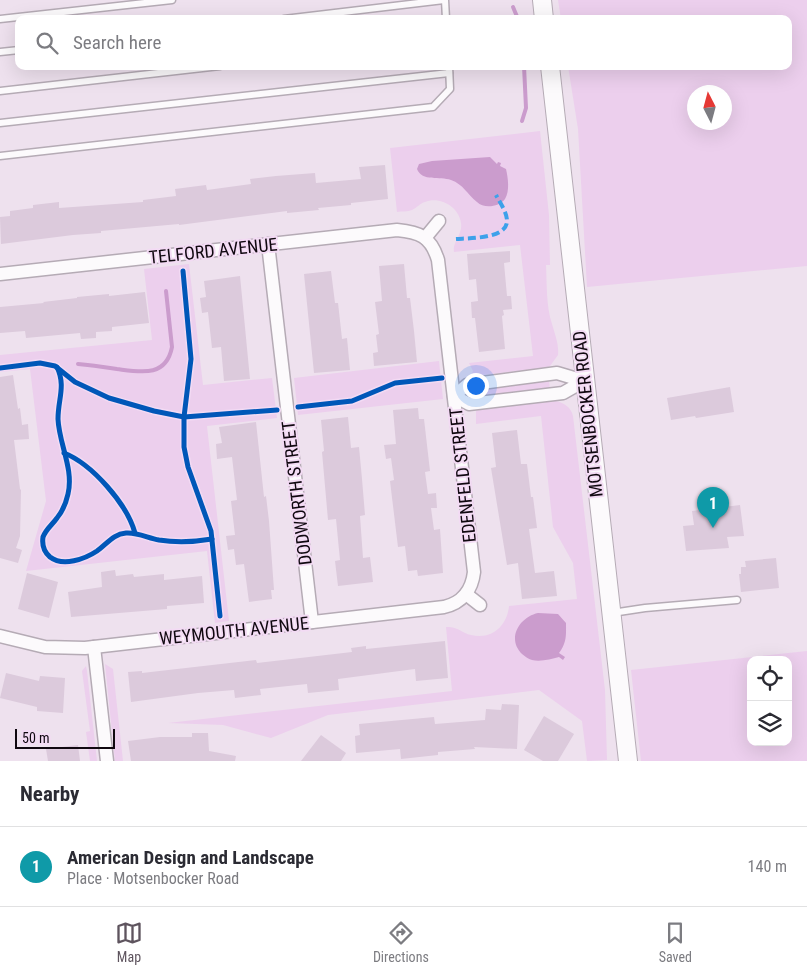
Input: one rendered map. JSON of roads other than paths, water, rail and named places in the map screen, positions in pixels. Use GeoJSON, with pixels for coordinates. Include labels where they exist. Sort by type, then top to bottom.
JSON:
{"type":"FeatureCollection","features":[{"type":"Feature","properties":{"kind":"main road"},"geometry":{"type":"LineString","coordinates":[[542,0],[544,15]]}},
{"type":"Feature","properties":{"kind":"main road","name":"MOTSENBOCKER ROAD"},"geometry":{"type":"LineString","coordinates":[[550,70],[628,761]]}},
{"type":"Feature","properties":{"kind":"street"},"geometry":{"type":"LineString","coordinates":[[426,238],[439,221]]}},
{"type":"Feature","properties":{"kind":"street","name":"TELFORD AVENUE"},"geometry":{"type":"LineString","coordinates":[[0,274],[397,230],[411,232],[426,238]]}},
{"type":"Feature","properties":{"kind":"street","name":"EDENFELD STREET"},"geometry":{"type":"LineString","coordinates":[[426,238],[431,244],[438,260],[474,572],[471,586],[466,594]]}},
{"type":"Feature","properties":{"kind":"street","name":"DODWORTH STREET"},"geometry":{"type":"LineString","coordinates":[[268,244],[312,622]]}},
{"type":"Feature","properties":{"kind":"street"},"geometry":{"type":"LineString","coordinates":[[557,373],[584,381],[562,393],[478,403],[469,404],[454,396],[467,385],[557,373]]}},
{"type":"Feature","properties":{"kind":"street"},"geometry":{"type":"LineString","coordinates":[[466,594],[480,605]]}},
{"type":"Feature","properties":{"kind":"street","name":"WEYMOUTH AVENUE"},"geometry":{"type":"LineString","coordinates":[[0,636],[45,647],[94,647],[444,607],[457,602],[466,594]]}},
{"type":"Feature","properties":{"kind":"street"},"geometry":{"type":"LineString","coordinates":[[94,647],[107,761]]}},
{"type":"Feature","properties":{"kind":"lane"},"geometry":{"type":"LineString","coordinates":[[36,15],[172,0]]}},
{"type":"Feature","properties":{"kind":"lane"},"geometry":{"type":"LineString","coordinates":[[318,15],[445,0],[446,15]]}},
{"type":"Feature","properties":{"kind":"lane"},"geometry":{"type":"LineString","coordinates":[[0,19],[15,17]]}},
{"type":"Feature","properties":{"kind":"lane"},"geometry":{"type":"LineString","coordinates":[[0,52],[15,50]]}},
{"type":"Feature","properties":{"kind":"lane"},"geometry":{"type":"LineString","coordinates":[[0,91],[185,70]]}},
{"type":"Feature","properties":{"kind":"lane"},"geometry":{"type":"LineString","coordinates":[[0,123],[449,70],[450,89],[433,107],[0,156]]}},
{"type":"Feature","properties":{"kind":"lane"},"geometry":{"type":"LineString","coordinates":[[611,613],[737,600]]}},
{"type":"Feature","properties":{"kind":"waterway"},"geometry":{"type":"LineString","coordinates":[[513,7],[516,15]]}},
{"type":"Feature","properties":{"kind":"waterway"},"geometry":{"type":"LineString","coordinates":[[522,121],[526,108],[524,70]]}},
{"type":"Feature","properties":{"kind":"waterway"},"geometry":{"type":"LineString","coordinates":[[78,364],[143,372],[151,371],[164,364],[169,357],[172,347],[166,291]]}},
{"type":"Feature","properties":{"kind":"place","name":"American Design and Landscape"},"geometry":{"type":"Point","coordinates":[713,528]}}]}
